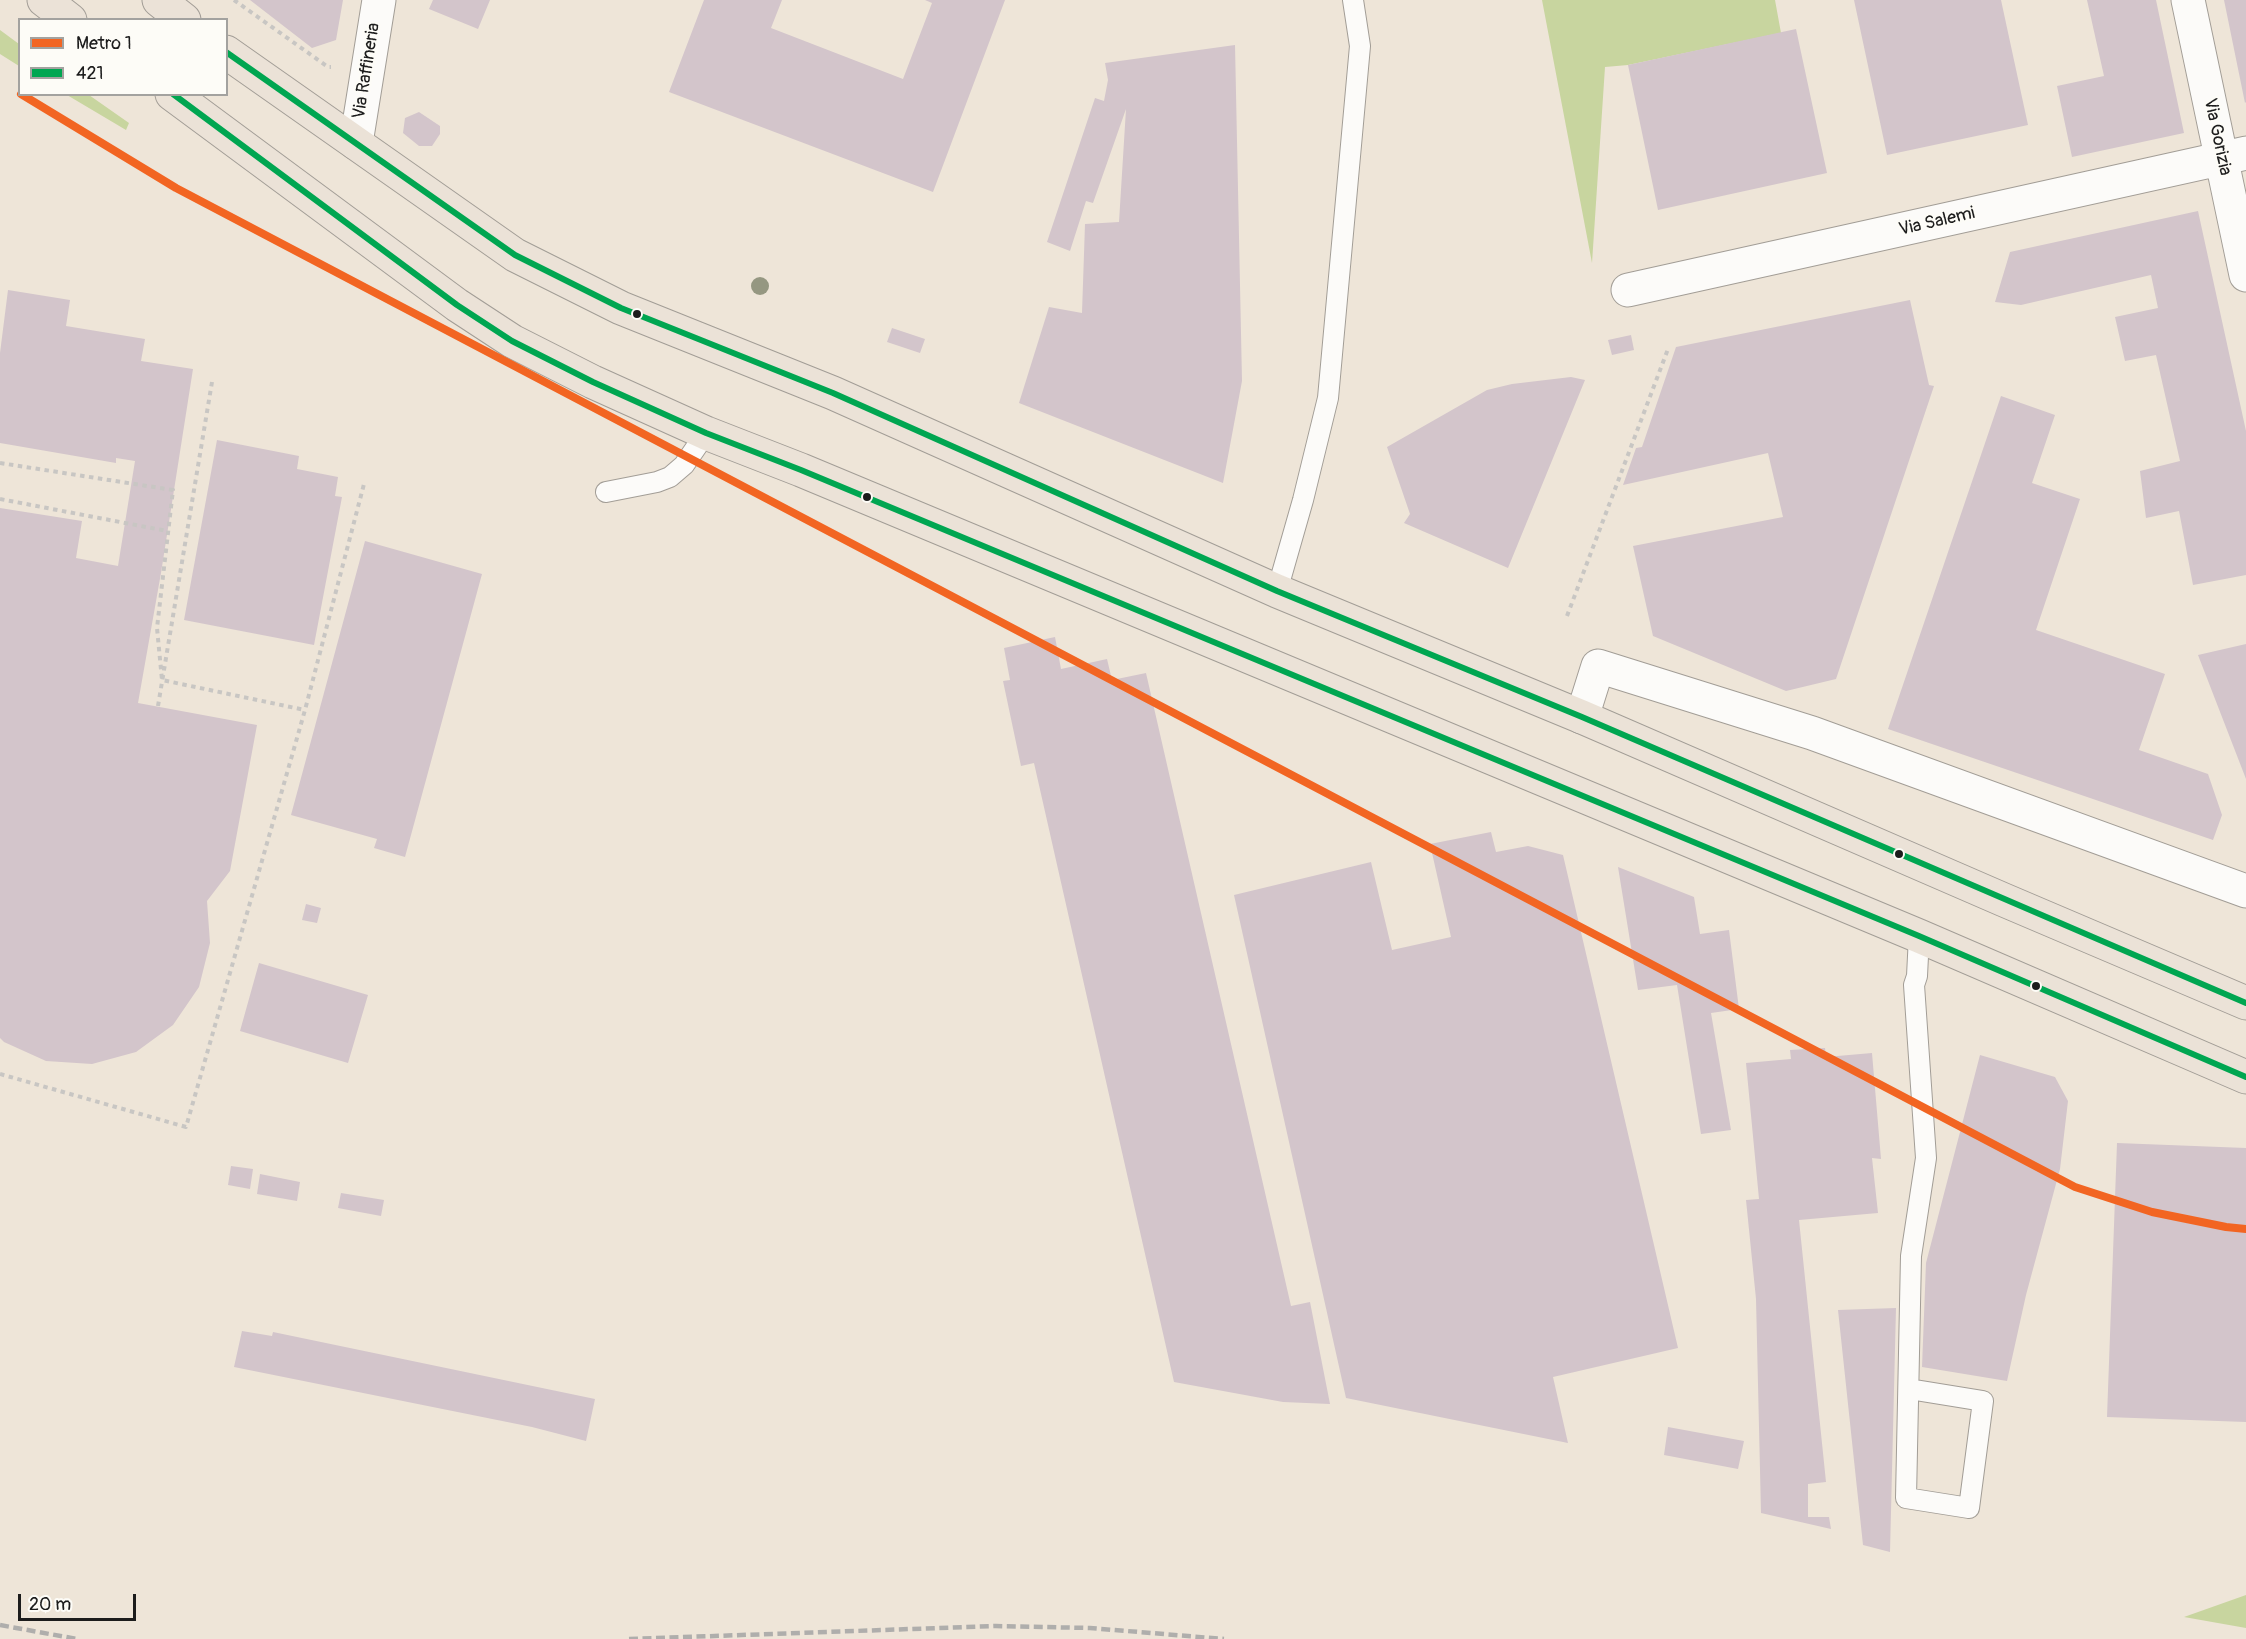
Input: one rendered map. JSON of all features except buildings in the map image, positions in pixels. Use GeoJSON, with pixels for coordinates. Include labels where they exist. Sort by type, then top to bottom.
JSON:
{"type":"FeatureCollection","features":[{"type":"Feature","properties":{"kind":"main road"},"geometry":{"type":"LineString","coordinates":[[44,0],[67,18]]}},
{"type":"Feature","properties":{"kind":"main road"},"geometry":{"type":"LineString","coordinates":[[159,0],[182,18]]}},
{"type":"Feature","properties":{"kind":"main road"},"geometry":{"type":"LineString","coordinates":[[228,53],[515,255],[621,308],[833,393],[1277,591],[1582,717],[2246,1003]]}},
{"type":"Feature","properties":{"kind":"main road"},"geometry":{"type":"LineString","coordinates":[[175,96],[448,298],[512,341],[593,382],[706,433],[856,493],[1919,936],[2246,1077]]}},
{"type":"Feature","properties":{"kind":"street","name":"Via Raffineria"},"geometry":{"type":"LineString","coordinates":[[356,143],[379,0]]}},
{"type":"Feature","properties":{"kind":"street","name":"Via Gorizia"},"geometry":{"type":"LineString","coordinates":[[2188,0],[2234,155],[2246,275]]}},
{"type":"Feature","properties":{"kind":"street","name":"Via Salemi"},"geometry":{"type":"LineString","coordinates":[[1628,290],[2234,155]]}},
{"type":"Feature","properties":{"kind":"street"},"geometry":{"type":"LineString","coordinates":[[1582,717],[1598,666],[1812,733],[2246,891]]}},
{"type":"Feature","properties":{"kind":"lane"},"geometry":{"type":"LineString","coordinates":[[1277,591],[1303,500],[1328,398],[1360,46],[1353,0]]}},
{"type":"Feature","properties":{"kind":"lane"},"geometry":{"type":"LineString","coordinates":[[606,492],[657,482],[670,477],[684,465],[706,433]]}},
{"type":"Feature","properties":{"kind":"lane"},"geometry":{"type":"LineString","coordinates":[[1909,1389],[1983,1401],[1969,1508],[1906,1497],[1911,1256],[1926,1158],[1914,985],[1917,976],[1919,936]]}},
{"type":"Feature","properties":{"kind":"path"},"geometry":{"type":"LineString","coordinates":[[234,0],[328,67]]}},
{"type":"Feature","properties":{"kind":"path"},"geometry":{"type":"LineString","coordinates":[[1567,616],[1668,348]]}},
{"type":"Feature","properties":{"kind":"path"},"geometry":{"type":"LineString","coordinates":[[158,706],[212,382]]}},
{"type":"Feature","properties":{"kind":"path"},"geometry":{"type":"LineString","coordinates":[[0,463],[173,490],[157,628],[162,680]]}},
{"type":"Feature","properties":{"kind":"path"},"geometry":{"type":"LineString","coordinates":[[0,1074],[186,1127],[305,710],[364,484]]}},
{"type":"Feature","properties":{"kind":"path"},"geometry":{"type":"LineString","coordinates":[[0,500],[167,531]]}},
{"type":"Feature","properties":{"kind":"path"},"geometry":{"type":"LineString","coordinates":[[162,680],[305,710]]}},
{"type":"Feature","properties":{"kind":"green space"},"geometry":{"type":"Polygon","coordinates":[[[1542,0],[1775,0],[1781,33],[1628,65],[1605,67],[1592,263],[1542,0]]]}},
{"type":"Feature","properties":{"kind":"green space"},"geometry":{"type":"Polygon","coordinates":[[[0,30],[18,43],[18,65],[0,54],[0,30]]]}},
{"type":"Feature","properties":{"kind":"green space"},"geometry":{"type":"Polygon","coordinates":[[[69,96],[90,96],[129,123],[126,130],[69,96]]]}},
{"type":"Feature","properties":{"kind":"green space"},"geometry":{"type":"Polygon","coordinates":[[[2246,1595],[2246,1628],[2184,1617],[2246,1595]]]}},
{"type":"Feature","properties":{"kind":"railway"},"geometry":{"type":"LineString","coordinates":[[0,1625],[77,1639]]}},
{"type":"Feature","properties":{"kind":"railway"},"geometry":{"type":"LineString","coordinates":[[629,1639],[996,1626],[1090,1628],[1224,1639]]}},
{"type":"Feature","properties":{"kind":"metro line","name":"1"},"geometry":{"type":"LineString","coordinates":[[24,96],[176,188],[2075,1187],[2152,1212],[2246,1229]]}},
{"type":"Feature","properties":{"kind":"transit line","name":"421"},"geometry":{"type":"LineString","coordinates":[[228,53],[515,255],[621,308],[833,393],[1277,591],[1582,717],[2246,1003]]}},
{"type":"Feature","properties":{"kind":"transit line","name":"421"},"geometry":{"type":"LineString","coordinates":[[176,96],[457,305],[512,341],[593,382],[706,433],[801,470],[1919,936],[2246,1077]]}}]}
